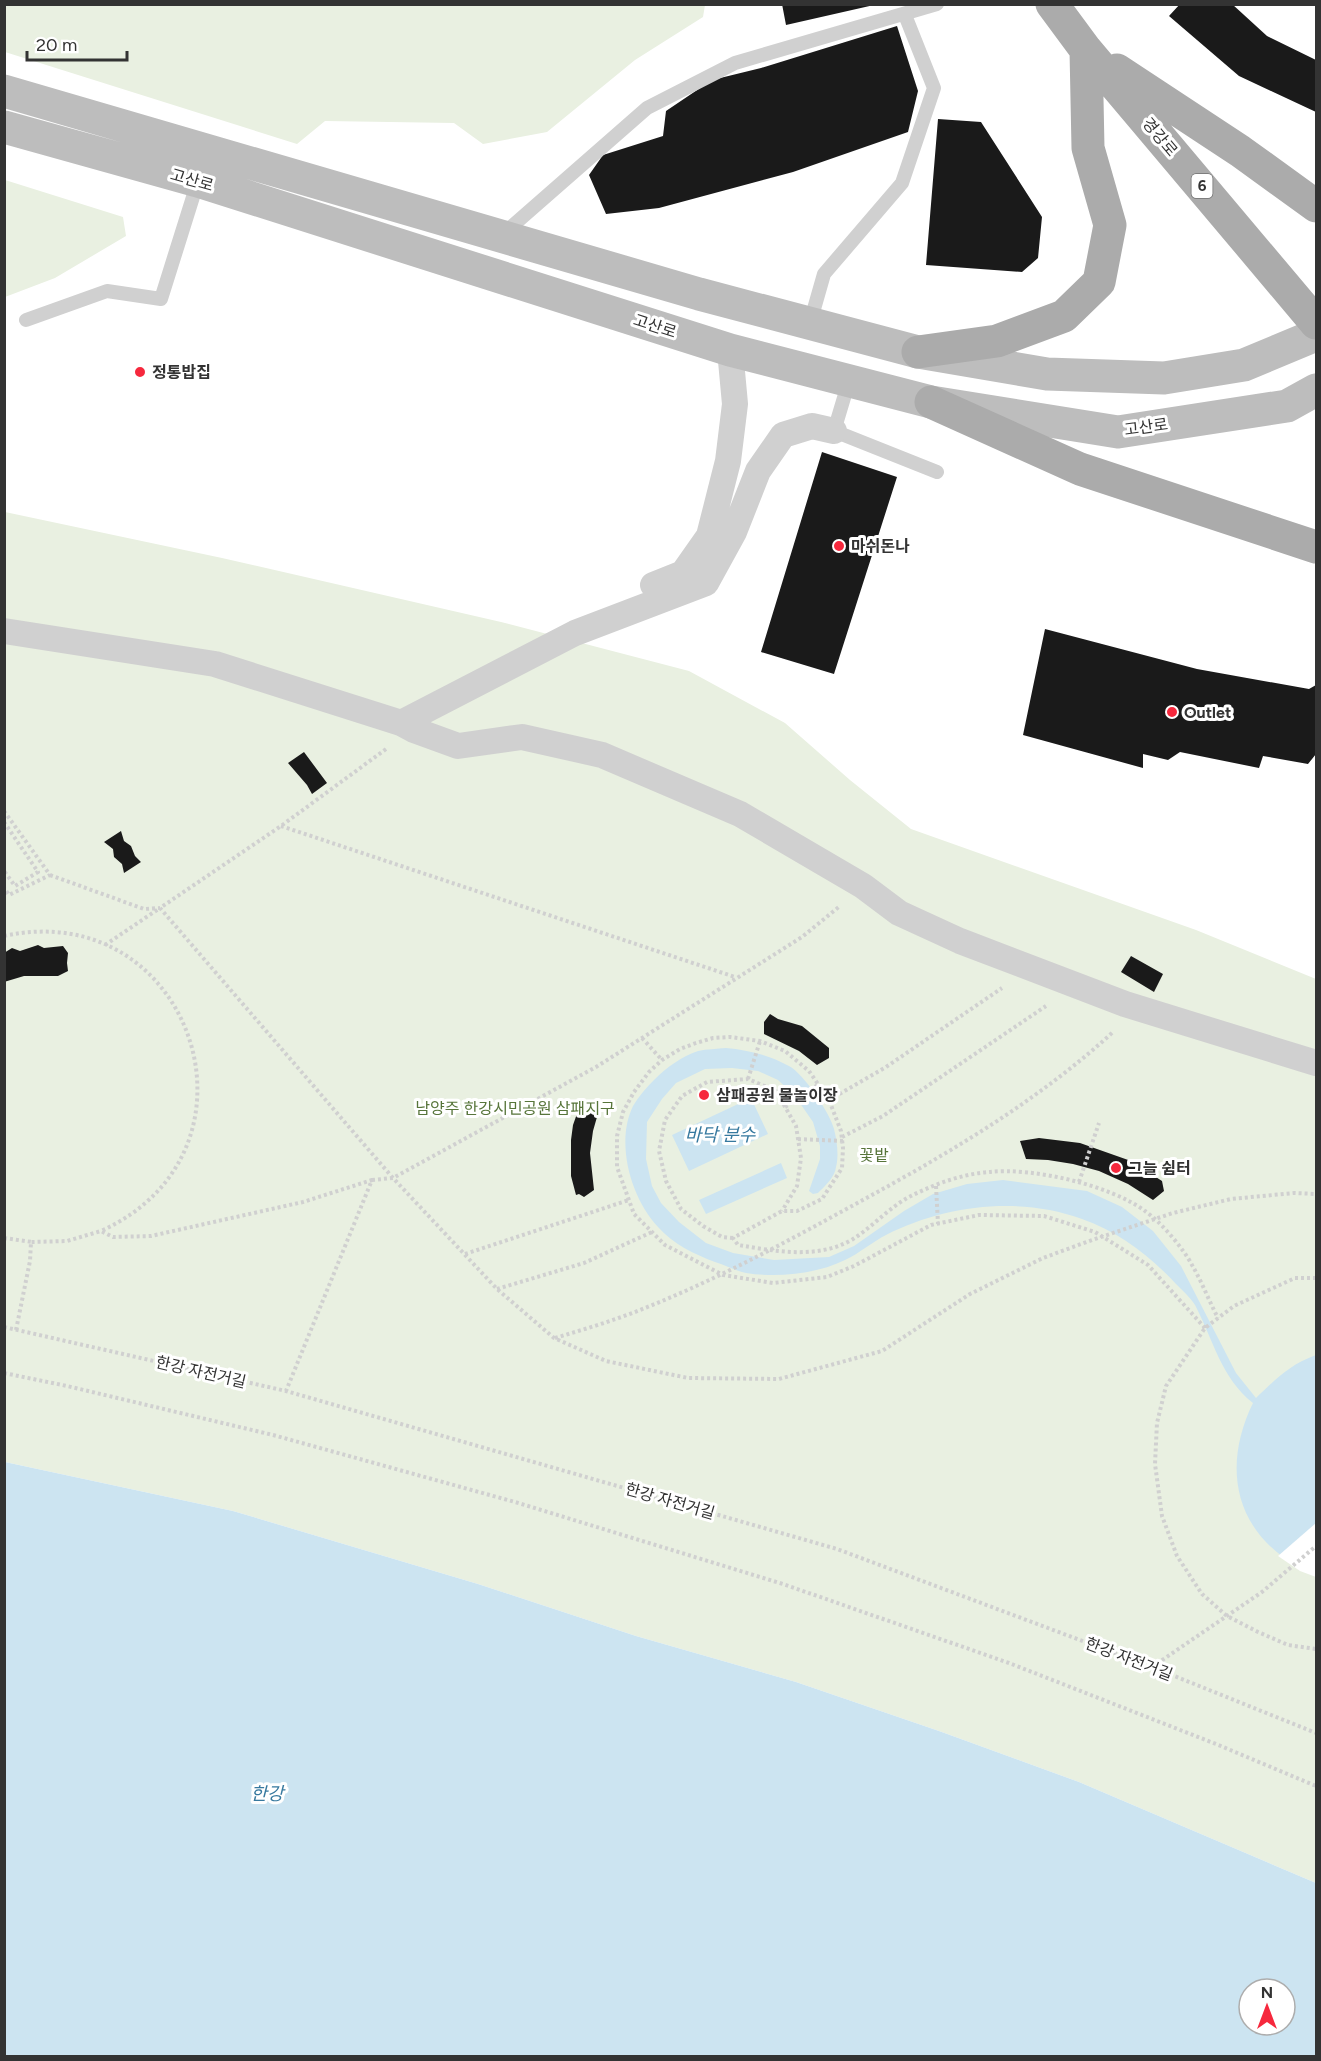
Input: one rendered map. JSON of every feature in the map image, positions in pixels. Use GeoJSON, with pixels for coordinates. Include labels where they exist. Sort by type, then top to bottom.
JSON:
{"type":"FeatureCollection","features":[{"type":"Feature","properties":{"kind":"main road","name":"경강로"},"geometry":{"type":"LineString","coordinates":[[1053,4],[1086,50],[1317,323]]}},
{"type":"Feature","properties":{"kind":"main road"},"geometry":{"type":"LineString","coordinates":[[1086,50],[1240,151],[1317,206]]}},
{"type":"Feature","properties":{"kind":"main road"},"geometry":{"type":"LineString","coordinates":[[918,352],[997,341],[1053,320],[1064,315],[1100,282],[1110,225],[1088,148],[1086,50]]}},
{"type":"Feature","properties":{"kind":"main road"},"geometry":{"type":"LineString","coordinates":[[931,402],[1080,469],[1317,547]]}},
{"type":"Feature","properties":{"kind":"street","name":"고산로"},"geometry":{"type":"LineString","coordinates":[[4,91],[699,294],[918,352],[1047,374],[1164,378],[1244,365],[1317,335]]}},
{"type":"Feature","properties":{"kind":"street","name":"고산로"},"geometry":{"type":"LineString","coordinates":[[4,127],[198,181],[730,350],[931,402],[1118,432],[1287,406],[1317,390]]}},
{"type":"Feature","properties":{"kind":"street"},"geometry":{"type":"LineString","coordinates":[[575,633],[606,603],[683,573],[709,536],[728,461],[735,404],[730,350]]}},
{"type":"Feature","properties":{"kind":"street"},"geometry":{"type":"LineString","coordinates":[[407,727],[575,633],[706,583],[734,532],[758,471],[783,435],[812,426],[834,431]]}},
{"type":"Feature","properties":{"kind":"street"},"geometry":{"type":"LineString","coordinates":[[4,632],[215,664],[458,746],[522,736],[602,755],[740,814],[863,886],[900,913],[960,941],[1125,1004],[1317,1063]]}},
{"type":"Feature","properties":{"kind":"lane"},"geometry":{"type":"LineString","coordinates":[[501,237],[647,108],[735,63],[937,4]]}},
{"type":"Feature","properties":{"kind":"lane"},"geometry":{"type":"LineString","coordinates":[[810,323],[824,274],[902,183],[934,88],[905,15]]}},
{"type":"Feature","properties":{"kind":"lane"},"geometry":{"type":"LineString","coordinates":[[26,320],[107,291],[161,299],[198,181]]}},
{"type":"Feature","properties":{"kind":"lane"},"geometry":{"type":"LineString","coordinates":[[849,381],[834,431],[937,472]]}},
{"type":"Feature","properties":{"kind":"path"},"geometry":{"type":"LineString","coordinates":[[105,945],[281,826],[407,727]]}},
{"type":"Feature","properties":{"kind":"path"},"geometry":{"type":"LineString","coordinates":[[4,811],[50,875],[144,909],[160,908]]}},
{"type":"Feature","properties":{"kind":"path"},"geometry":{"type":"LineString","coordinates":[[4,822],[38,872],[15,886],[4,871]]}},
{"type":"Feature","properties":{"kind":"path"},"geometry":{"type":"LineString","coordinates":[[281,826],[736,977]]}},
{"type":"Feature","properties":{"kind":"path"},"geometry":{"type":"LineString","coordinates":[[4,888],[7,896],[50,875]]}},
{"type":"Feature","properties":{"kind":"path"},"geometry":{"type":"LineString","coordinates":[[101,1231],[113,1237],[151,1236],[303,1202],[372,1180],[393,1178],[576,1079],[642,1038],[802,937],[863,886]]}},
{"type":"Feature","properties":{"kind":"path"},"geometry":{"type":"LineString","coordinates":[[160,908],[393,1178],[497,1289],[554,1338],[606,1361],[688,1378],[779,1379],[882,1351],[970,1294],[1043,1258],[1101,1236],[1153,1219],[1231,1199],[1294,1193],[1317,1194]]}},
{"type":"Feature","properties":{"kind":"path"},"geometry":{"type":"LineString","coordinates":[[4,936],[31,932],[56,932],[82,937],[105,945],[128,957],[147,972],[165,991],[179,1012],[193,1047],[198,1096],[191,1134],[182,1157],[169,1179],[143,1206],[122,1221],[101,1231],[67,1241],[31,1242],[4,1238]]}},
{"type":"Feature","properties":{"kind":"path"},"geometry":{"type":"LineString","coordinates":[[829,1100],[886,1066],[1008,984],[1024,966]]}},
{"type":"Feature","properties":{"kind":"path"},"geometry":{"type":"LineString","coordinates":[[798,1139],[843,1139],[883,1116],[1053,1002],[1066,982]]}},
{"type":"Feature","properties":{"kind":"path"},"geometry":{"type":"LineString","coordinates":[[554,1338],[644,1309],[723,1275],[964,1143],[1085,1058],[1115,1030],[1125,1004]]}},
{"type":"Feature","properties":{"kind":"path"},"geometry":{"type":"LineString","coordinates":[[782,1211],[797,1186],[801,1158],[796,1126],[776,1091],[748,1079],[707,1082],[682,1096],[665,1120],[659,1151],[666,1181],[681,1209],[722,1237],[733,1238],[782,1211],[797,1211],[822,1199],[842,1168],[843,1139],[829,1100],[809,1071],[785,1051],[760,1041],[730,1037],[713,1038],[680,1049],[662,1060],[649,1072],[623,1112],[617,1136],[617,1167],[634,1214],[665,1245],[723,1275],[773,1283],[827,1277],[855,1266],[931,1225],[979,1215],[1044,1216],[1095,1232],[1148,1265],[1205,1328]]}},
{"type":"Feature","properties":{"kind":"path"},"geometry":{"type":"LineString","coordinates":[[642,1038],[662,1060]]}},
{"type":"Feature","properties":{"kind":"path"},"geometry":{"type":"LineString","coordinates":[[748,1079],[760,1041]]}},
{"type":"Feature","properties":{"kind":"path"},"geometry":{"type":"LineString","coordinates":[[785,1107],[819,1084]]}},
{"type":"Feature","properties":{"kind":"path"},"geometry":{"type":"LineString","coordinates":[[1079,1182],[1100,1123]]}},
{"type":"Feature","properties":{"kind":"path"},"geometry":{"type":"LineString","coordinates":[[733,1238],[738,1245],[771,1250],[794,1252],[824,1250],[851,1240],[907,1199],[952,1179],[990,1171],[1040,1174],[1079,1182],[1113,1193],[1145,1211],[1170,1236],[1192,1265],[1218,1318]]}},
{"type":"Feature","properties":{"kind":"path"},"geometry":{"type":"LineString","coordinates":[[286,1390],[372,1180]]}},
{"type":"Feature","properties":{"kind":"path"},"geometry":{"type":"LineString","coordinates":[[936,1186],[938,1224]]}},
{"type":"Feature","properties":{"kind":"path"},"geometry":{"type":"LineString","coordinates":[[464,1254],[629,1200]]}},
{"type":"Feature","properties":{"kind":"path"},"geometry":{"type":"LineString","coordinates":[[497,1289],[584,1263],[652,1232]]}},
{"type":"Feature","properties":{"kind":"path"},"geometry":{"type":"LineString","coordinates":[[16,1330],[30,1261],[31,1242]]}},
{"type":"Feature","properties":{"kind":"path"},"geometry":{"type":"LineString","coordinates":[[1317,1278],[1295,1278],[1234,1306],[1205,1328],[1166,1386],[1157,1423],[1155,1464],[1162,1516],[1177,1556],[1202,1593],[1227,1616],[1288,1645],[1317,1649]]}},
{"type":"Feature","properties":{"kind":"path","name":"한강 자전거길"},"geometry":{"type":"LineString","coordinates":[[4,1328],[286,1390],[837,1549],[1152,1667],[1317,1733]]}},
{"type":"Feature","properties":{"kind":"path"},"geometry":{"type":"LineString","coordinates":[[4,1373],[273,1435],[516,1502],[783,1584],[1009,1663],[1317,1786]]}},
{"type":"Feature","properties":{"kind":"path"},"geometry":{"type":"LineString","coordinates":[[1152,1667],[1262,1592],[1317,1546]]}},
{"type":"Feature","properties":{"kind":"green space"},"geometry":{"type":"Polygon","coordinates":[[[4,5],[705,5],[703,17],[635,60],[547,132],[483,144],[454,123],[325,121],[297,144],[5,52],[4,5]]]}},
{"type":"Feature","properties":{"kind":"green space"},"geometry":{"type":"Polygon","coordinates":[[[5,180],[123,217],[126,236],[55,278],[5,297],[5,180]]]}},
{"type":"Feature","properties":{"kind":"green space","name":"남양주 한강시민공원 삼패지구"},"geometry":{"type":"Polygon","coordinates":[[[5,512],[222,558],[501,622],[689,671],[785,723],[911,829],[1196,930],[1316,979],[1316,1883],[1079,1782],[796,1682],[636,1636],[478,1584],[233,1511],[5,1462],[5,512]]]}},
{"type":"Feature","properties":{"kind":"water"},"geometry":{"type":"Polygon","coordinates":[[[726,1048],[774,1059],[789,1066],[802,1077],[816,1094],[832,1122],[837,1143],[837,1162],[834,1174],[824,1187],[818,1193],[813,1194],[809,1191],[820,1159],[820,1146],[813,1122],[795,1096],[778,1080],[758,1071],[732,1068],[705,1069],[676,1083],[647,1122],[646,1159],[652,1186],[661,1203],[679,1222],[706,1243],[733,1253],[774,1260],[829,1257],[854,1246],[933,1194],[967,1184],[1003,1180],[1087,1191],[1122,1207],[1153,1231],[1181,1266],[1236,1373],[1256,1398],[1277,1378],[1316,1355],[1316,1574],[1283,1557],[1265,1541],[1252,1524],[1243,1506],[1238,1486],[1239,1445],[1244,1424],[1253,1403],[1242,1393],[1225,1370],[1195,1305],[1155,1263],[1121,1238],[1096,1224],[1058,1212],[1033,1208],[1008,1206],[957,1211],[909,1225],[834,1265],[810,1272],[771,1275],[738,1271],[699,1256],[670,1239],[648,1215],[633,1186],[626,1153],[628,1121],[640,1095],[669,1067],[698,1051],[726,1048]]]}},
{"type":"Feature","properties":{"kind":"water","name":"바닥 분수"},"geometry":{"type":"Polygon","coordinates":[[[751,1098],[768,1134],[689,1171],[672,1135],[751,1098]]]}},
{"type":"Feature","properties":{"kind":"water"},"geometry":{"type":"Polygon","coordinates":[[[781,1163],[787,1178],[706,1214],[699,1200],[781,1163]]]}},
{"type":"Feature","properties":{"kind":"water","name":"한강"},"geometry":{"type":"Polygon","coordinates":[[[5,1462],[233,1511],[478,1584],[636,1636],[796,1682],[1079,1782],[1316,1883],[1316,2056],[5,2056],[5,1462]]]}},
{"type":"Feature","properties":{"kind":"pier"},"geometry":{"type":"Polygon","coordinates":[[[1316,1523],[1316,1577],[1300,1571],[1278,1556],[1316,1523]]]}},
{"type":"Feature","properties":{"kind":"building"},"geometry":{"type":"Polygon","coordinates":[[[782,4],[874,4],[874,5],[786,25],[782,4]]]}},
{"type":"Feature","properties":{"kind":"building"},"geometry":{"type":"Polygon","coordinates":[[[1180,4],[1232,4],[1267,36],[1316,60],[1316,112],[1239,76],[1169,16],[1180,4]]]}},
{"type":"Feature","properties":{"kind":"building"},"geometry":{"type":"Polygon","coordinates":[[[897,26],[918,91],[908,132],[793,172],[659,208],[606,214],[589,175],[603,155],[663,136],[666,111],[712,80],[761,68],[897,26]]]}},
{"type":"Feature","properties":{"kind":"building"},"geometry":{"type":"Polygon","coordinates":[[[938,119],[981,122],[1042,217],[1038,258],[1022,272],[926,265],[938,119]]]}},
{"type":"Feature","properties":{"kind":"building"},"geometry":{"type":"Polygon","coordinates":[[[822,452],[897,477],[834,674],[761,652],[822,452]]]}},
{"type":"Feature","properties":{"kind":"building","name":"Outlet"},"geometry":{"type":"Polygon","coordinates":[[[1045,629],[1197,669],[1309,689],[1316,685],[1316,754],[1308,764],[1263,756],[1259,768],[1180,752],[1168,760],[1143,754],[1143,768],[1023,735],[1045,629]]]}},
{"type":"Feature","properties":{"kind":"building"},"geometry":{"type":"Polygon","coordinates":[[[304,752],[327,783],[312,794],[288,763],[304,752]]]}},
{"type":"Feature","properties":{"kind":"building"},"geometry":{"type":"Polygon","coordinates":[[[121,831],[124,841],[131,846],[135,856],[141,862],[124,873],[122,864],[114,857],[113,849],[104,842],[121,831]]]}},
{"type":"Feature","properties":{"kind":"building"},"geometry":{"type":"Polygon","coordinates":[[[38,945],[44,948],[63,946],[68,953],[68,971],[58,976],[24,976],[4,982],[4,953],[12,948],[20,951],[38,945]]]}},
{"type":"Feature","properties":{"kind":"building"},"geometry":{"type":"Polygon","coordinates":[[[1131,956],[1163,974],[1154,992],[1121,972],[1131,956]]]}},
{"type":"Feature","properties":{"kind":"building"},"geometry":{"type":"Polygon","coordinates":[[[770,1014],[778,1019],[802,1026],[829,1048],[829,1058],[817,1065],[799,1051],[764,1034],[764,1022],[770,1014]]]}},
{"type":"Feature","properties":{"kind":"building"},"geometry":{"type":"Polygon","coordinates":[[[579,1108],[583,1110],[587,1108],[597,1117],[590,1153],[594,1190],[584,1197],[576,1195],[571,1176],[571,1140],[579,1108]]]}},
{"type":"Feature","properties":{"kind":"building","name":"그늘 쉼터"},"geometry":{"type":"Polygon","coordinates":[[[1039,1138],[1080,1143],[1131,1161],[1162,1181],[1164,1191],[1153,1200],[1128,1184],[1099,1171],[1073,1164],[1026,1159],[1020,1141],[1039,1138]]]}},
{"type":"Feature","properties":{"kind":"place","name":"정통밥집"},"geometry":{"type":"Point","coordinates":[140,372]}},
{"type":"Feature","properties":{"kind":"place","name":"마쉬돈나"},"geometry":{"type":"Point","coordinates":[839,546]}},
{"type":"Feature","properties":{"kind":"place","name":"Outlet"},"geometry":{"type":"Point","coordinates":[1172,712]}},
{"type":"Feature","properties":{"kind":"place","name":"삼패공원 물놀이장"},"geometry":{"type":"Point","coordinates":[704,1095]}},
{"type":"Feature","properties":{"kind":"place","name":"그늘 쉼터"},"geometry":{"type":"Point","coordinates":[1116,1168]}},
{"type":"Feature","properties":{"kind":"park label","name":"꽃밭"},"geometry":{"type":"Point","coordinates":[874,1155]}}]}
